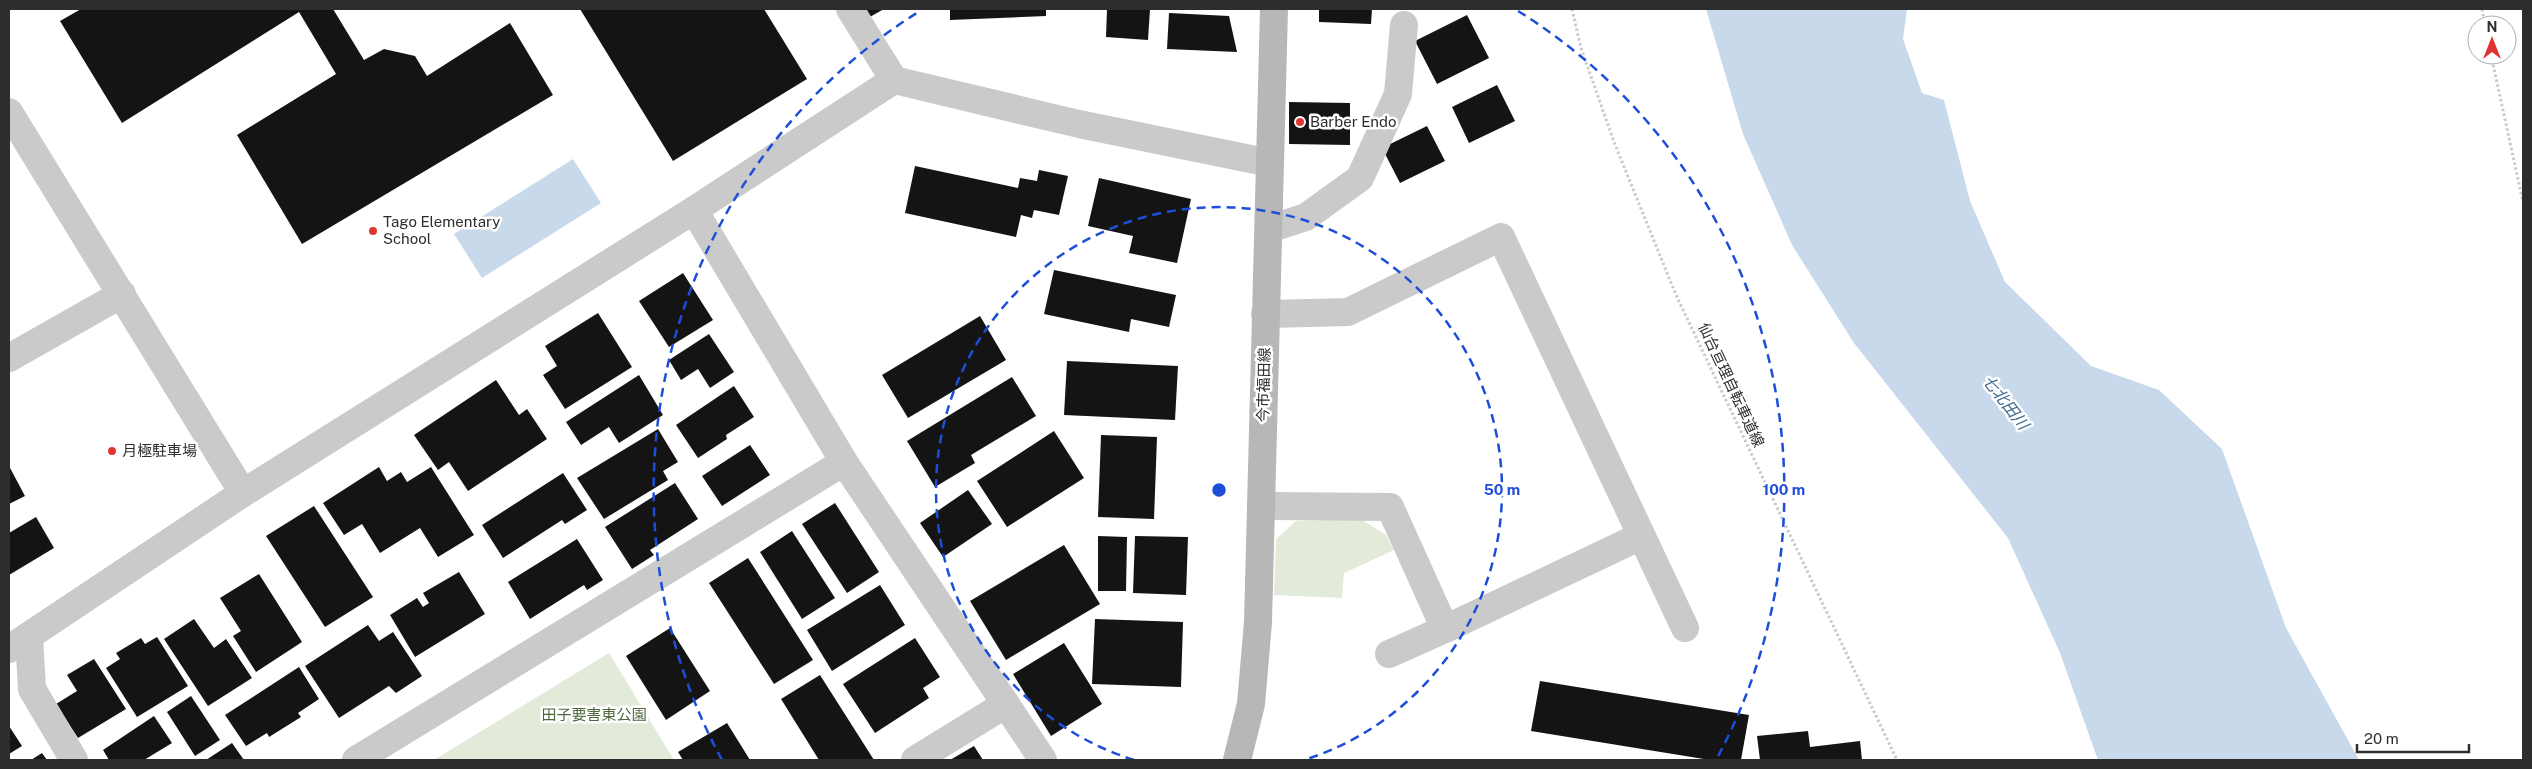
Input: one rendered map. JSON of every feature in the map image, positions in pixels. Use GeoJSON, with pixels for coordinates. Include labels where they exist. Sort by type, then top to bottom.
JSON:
{"type":"FeatureCollection","features":[{"type":"Feature","properties":{"kind":"main road","name":"今市福田線"},"geometry":{"type":"LineString","coordinates":[[1237,760],[1251,704],[1258,622],[1274,9]]}},
{"type":"Feature","properties":{"kind":"street"},"geometry":{"type":"LineString","coordinates":[[850,9],[894,80],[1079,124],[1270,163]]}},
{"type":"Feature","properties":{"kind":"street"},"geometry":{"type":"LineString","coordinates":[[1269,229],[1306,217],[1360,178],[1398,94],[1404,25]]}},
{"type":"Feature","properties":{"kind":"street"},"geometry":{"type":"LineString","coordinates":[[74,760],[32,689],[19,643],[243,493],[694,210],[894,80]]}},
{"type":"Feature","properties":{"kind":"street"},"geometry":{"type":"LineString","coordinates":[[9,112],[243,493]]}},
{"type":"Feature","properties":{"kind":"street"},"geometry":{"type":"LineString","coordinates":[[694,210],[844,462],[1043,760]]}},
{"type":"Feature","properties":{"kind":"street"},"geometry":{"type":"LineString","coordinates":[[1265,314],[1348,312],[1501,237],[1685,628]]}},
{"type":"Feature","properties":{"kind":"street"},"geometry":{"type":"LineString","coordinates":[[9,358],[122,294]]}},
{"type":"Feature","properties":{"kind":"street"},"geometry":{"type":"LineString","coordinates":[[356,760],[844,462]]}},
{"type":"Feature","properties":{"kind":"street"},"geometry":{"type":"LineString","coordinates":[[1261,506],[1390,507],[1445,629]]}},
{"type":"Feature","properties":{"kind":"street"},"geometry":{"type":"LineString","coordinates":[[1389,654],[1641,536]]}},
{"type":"Feature","properties":{"kind":"street"},"geometry":{"type":"LineString","coordinates":[[915,760],[1006,704]]}},
{"type":"Feature","properties":{"kind":"path","name":"仙台亘理自転車道線"},"geometry":{"type":"LineString","coordinates":[[1572,9],[1580,48],[1614,142],[1676,295],[1897,760]]}},
{"type":"Feature","properties":{"kind":"path"},"geometry":{"type":"LineString","coordinates":[[2492,65],[2523,202]]}},
{"type":"Feature","properties":{"kind":"green space"},"geometry":{"type":"Polygon","coordinates":[[[1361,519],[1386,535],[1394,550],[1344,573],[1342,598],[1274,595],[1276,539],[1296,521],[1361,519]]]}},
{"type":"Feature","properties":{"kind":"green space","name":"田子要害東公園"},"geometry":{"type":"Polygon","coordinates":[[[609,653],[674,760],[434,760],[609,653]]]}},
{"type":"Feature","properties":{"kind":"water","name":"七北田川"},"geometry":{"type":"Polygon","coordinates":[[[1706,9],[1907,9],[1903,39],[1922,93],[1944,100],[1970,201],[2005,282],[2091,366],[2159,390],[2222,449],[2286,628],[2359,760],[2098,760],[2060,653],[2008,538],[1854,343],[1792,245],[1743,134],[1706,9]]]}},
{"type":"Feature","properties":{"kind":"water"},"geometry":{"type":"Polygon","coordinates":[[[573,159],[601,203],[482,278],[454,234],[573,159]]]}},
{"type":"Feature","properties":{"kind":"building"},"geometry":{"type":"Polygon","coordinates":[[[81,9],[333,9],[364,60],[384,49],[415,56],[427,76],[510,23],[553,95],[302,244],[237,135],[336,74],[299,12],[122,123],[60,21],[81,9]]]}},
{"type":"Feature","properties":{"kind":"building"},"geometry":{"type":"Polygon","coordinates":[[[580,9],[764,9],[807,79],[673,161],[580,9]]]}},
{"type":"Feature","properties":{"kind":"building"},"geometry":{"type":"Polygon","coordinates":[[[863,9],[884,9],[868,18],[863,9]]]}},
{"type":"Feature","properties":{"kind":"building"},"geometry":{"type":"Polygon","coordinates":[[[950,9],[1046,9],[1046,16],[950,20],[950,9]]]}},
{"type":"Feature","properties":{"kind":"building"},"geometry":{"type":"Polygon","coordinates":[[[1107,9],[1150,9],[1148,40],[1106,37],[1107,9]]]}},
{"type":"Feature","properties":{"kind":"building"},"geometry":{"type":"Polygon","coordinates":[[[1319,9],[1372,9],[1371,24],[1319,22],[1319,9]]]}},
{"type":"Feature","properties":{"kind":"building"},"geometry":{"type":"Polygon","coordinates":[[[1169,13],[1229,16],[1237,52],[1167,49],[1169,13]]]}},
{"type":"Feature","properties":{"kind":"building"},"geometry":{"type":"Polygon","coordinates":[[[1467,15],[1489,58],[1437,84],[1415,41],[1467,15]]]}},
{"type":"Feature","properties":{"kind":"building"},"geometry":{"type":"Polygon","coordinates":[[[1497,85],[1515,121],[1469,143],[1452,107],[1497,85]]]}},
{"type":"Feature","properties":{"kind":"building"},"geometry":{"type":"Polygon","coordinates":[[[1289,102],[1350,103],[1350,145],[1289,144],[1289,102]]]}},
{"type":"Feature","properties":{"kind":"building"},"geometry":{"type":"Polygon","coordinates":[[[1427,126],[1445,161],[1400,183],[1382,148],[1427,126]]]}},
{"type":"Feature","properties":{"kind":"building"},"geometry":{"type":"Polygon","coordinates":[[[915,166],[1018,188],[1020,178],[1037,181],[1039,170],[1068,176],[1059,215],[1034,210],[1032,218],[1021,215],[1016,237],[905,213],[915,166]]]}},
{"type":"Feature","properties":{"kind":"building"},"geometry":{"type":"Polygon","coordinates":[[[1099,178],[1191,199],[1177,263],[1129,253],[1133,236],[1088,226],[1099,178]]]}},
{"type":"Feature","properties":{"kind":"building"},"geometry":{"type":"Polygon","coordinates":[[[1054,270],[1176,295],[1169,327],[1131,319],[1129,332],[1044,314],[1054,270]]]}},
{"type":"Feature","properties":{"kind":"building"},"geometry":{"type":"Polygon","coordinates":[[[683,273],[713,320],[669,347],[639,301],[683,273]]]}},
{"type":"Feature","properties":{"kind":"building"},"geometry":{"type":"Polygon","coordinates":[[[598,313],[632,367],[565,409],[543,375],[557,366],[545,346],[598,313]]]}},
{"type":"Feature","properties":{"kind":"building"},"geometry":{"type":"Polygon","coordinates":[[[980,316],[1006,360],[908,418],[882,375],[980,316]]]}},
{"type":"Feature","properties":{"kind":"building"},"geometry":{"type":"Polygon","coordinates":[[[709,334],[734,372],[710,388],[698,369],[681,380],[669,360],[709,334]]]}},
{"type":"Feature","properties":{"kind":"building"},"geometry":{"type":"Polygon","coordinates":[[[1067,361],[1178,366],[1175,420],[1064,415],[1067,361]]]}},
{"type":"Feature","properties":{"kind":"building"},"geometry":{"type":"Polygon","coordinates":[[[639,375],[663,415],[619,443],[609,427],[581,445],[566,422],[639,375]]]}},
{"type":"Feature","properties":{"kind":"building"},"geometry":{"type":"Polygon","coordinates":[[[1012,377],[1036,416],[971,455],[975,463],[935,487],[907,441],[1012,377]]]}},
{"type":"Feature","properties":{"kind":"building"},"geometry":{"type":"Polygon","coordinates":[[[496,380],[519,415],[527,409],[547,439],[468,491],[449,462],[438,470],[414,435],[496,380]]]}},
{"type":"Feature","properties":{"kind":"building"},"geometry":{"type":"Polygon","coordinates":[[[734,386],[754,417],[726,435],[727,439],[698,458],[676,425],[734,386]]]}},
{"type":"Feature","properties":{"kind":"building"},"geometry":{"type":"Polygon","coordinates":[[[658,429],[678,462],[663,471],[668,480],[604,519],[577,478],[658,429]]]}},
{"type":"Feature","properties":{"kind":"building"},"geometry":{"type":"Polygon","coordinates":[[[1054,431],[1084,478],[1007,527],[977,481],[1054,431]]]}},
{"type":"Feature","properties":{"kind":"building"},"geometry":{"type":"Polygon","coordinates":[[[1101,435],[1157,437],[1154,519],[1098,517],[1101,435]]]}},
{"type":"Feature","properties":{"kind":"building"},"geometry":{"type":"Polygon","coordinates":[[[750,445],[770,475],[722,506],[702,476],[750,445]]]}},
{"type":"Feature","properties":{"kind":"building"},"geometry":{"type":"Polygon","coordinates":[[[9,466],[25,496],[9,504],[9,466]]]}},
{"type":"Feature","properties":{"kind":"building"},"geometry":{"type":"Polygon","coordinates":[[[379,467],[387,481],[401,472],[407,482],[431,467],[474,535],[438,557],[420,528],[380,553],[362,524],[344,535],[323,503],[379,467]]]}},
{"type":"Feature","properties":{"kind":"building"},"geometry":{"type":"Polygon","coordinates":[[[563,473],[587,510],[565,524],[562,520],[503,558],[482,525],[563,473]]]}},
{"type":"Feature","properties":{"kind":"building"},"geometry":{"type":"Polygon","coordinates":[[[675,483],[698,519],[650,550],[654,555],[632,569],[605,527],[675,483]]]}},
{"type":"Feature","properties":{"kind":"building"},"geometry":{"type":"Polygon","coordinates":[[[968,490],[992,524],[943,557],[920,523],[968,490]]]}},
{"type":"Feature","properties":{"kind":"building"},"geometry":{"type":"Polygon","coordinates":[[[835,503],[879,572],[847,593],[802,524],[835,503]]]}},
{"type":"Feature","properties":{"kind":"building"},"geometry":{"type":"Polygon","coordinates":[[[314,506],[373,597],[325,627],[266,536],[314,506]]]}},
{"type":"Feature","properties":{"kind":"building"},"geometry":{"type":"Polygon","coordinates":[[[36,517],[54,548],[9,575],[9,533],[36,517]]]}},
{"type":"Feature","properties":{"kind":"building"},"geometry":{"type":"Polygon","coordinates":[[[792,531],[835,598],[802,619],[760,552],[792,531]]]}},
{"type":"Feature","properties":{"kind":"building"},"geometry":{"type":"Polygon","coordinates":[[[1098,536],[1127,537],[1126,591],[1098,591],[1098,536]]]}},
{"type":"Feature","properties":{"kind":"building"},"geometry":{"type":"Polygon","coordinates":[[[1135,536],[1188,537],[1186,595],[1133,593],[1135,536]]]}},
{"type":"Feature","properties":{"kind":"building"},"geometry":{"type":"Polygon","coordinates":[[[577,539],[603,580],[587,590],[584,585],[530,619],[508,582],[577,539]]]}},
{"type":"Feature","properties":{"kind":"building"},"geometry":{"type":"Polygon","coordinates":[[[1064,545],[1100,604],[1006,660],[970,601],[1064,545]]]}},
{"type":"Feature","properties":{"kind":"building"},"geometry":{"type":"Polygon","coordinates":[[[748,558],[813,660],[774,684],[709,583],[748,558]]]}},
{"type":"Feature","properties":{"kind":"building"},"geometry":{"type":"Polygon","coordinates":[[[459,572],[485,614],[415,657],[390,615],[417,598],[423,607],[429,603],[423,593],[459,572]]]}},
{"type":"Feature","properties":{"kind":"building"},"geometry":{"type":"Polygon","coordinates":[[[259,574],[302,642],[256,672],[233,636],[241,631],[220,598],[259,574]]]}},
{"type":"Feature","properties":{"kind":"building"},"geometry":{"type":"Polygon","coordinates":[[[880,585],[905,625],[832,671],[807,630],[880,585]]]}},
{"type":"Feature","properties":{"kind":"building"},"geometry":{"type":"Polygon","coordinates":[[[194,619],[214,648],[226,639],[252,678],[208,706],[164,639],[194,619]]]}},
{"type":"Feature","properties":{"kind":"building"},"geometry":{"type":"Polygon","coordinates":[[[1095,619],[1183,622],[1181,687],[1092,684],[1095,619]]]}},
{"type":"Feature","properties":{"kind":"building"},"geometry":{"type":"Polygon","coordinates":[[[368,625],[379,641],[393,632],[422,676],[396,693],[389,686],[339,718],[305,666],[368,625]]]}},
{"type":"Feature","properties":{"kind":"building"},"geometry":{"type":"Polygon","coordinates":[[[670,628],[710,691],[666,720],[626,656],[670,628]]]}},
{"type":"Feature","properties":{"kind":"building"},"geometry":{"type":"Polygon","coordinates":[[[157,637],[188,686],[137,717],[106,668],[120,659],[116,653],[141,638],[145,644],[157,637]]]}},
{"type":"Feature","properties":{"kind":"building"},"geometry":{"type":"Polygon","coordinates":[[[915,638],[940,677],[923,688],[929,698],[875,733],[843,684],[915,638]]]}},
{"type":"Feature","properties":{"kind":"building"},"geometry":{"type":"Polygon","coordinates":[[[1064,643],[1102,704],[1051,736],[1013,674],[1064,643]]]}},
{"type":"Feature","properties":{"kind":"building"},"geometry":{"type":"Polygon","coordinates":[[[94,659],[126,709],[78,738],[56,704],[77,691],[67,675],[94,659]]]}},
{"type":"Feature","properties":{"kind":"building"},"geometry":{"type":"Polygon","coordinates":[[[299,667],[319,699],[298,713],[301,717],[269,737],[267,733],[246,746],[225,715],[299,667]]]}},
{"type":"Feature","properties":{"kind":"building"},"geometry":{"type":"Polygon","coordinates":[[[820,675],[874,760],[819,760],[781,699],[820,675]]]}},
{"type":"Feature","properties":{"kind":"building"},"geometry":{"type":"Polygon","coordinates":[[[1540,681],[1749,715],[1741,760],[1710,760],[1531,731],[1540,681]]]}},
{"type":"Feature","properties":{"kind":"building"},"geometry":{"type":"Polygon","coordinates":[[[191,696],[220,740],[195,756],[167,712],[191,696]]]}},
{"type":"Feature","properties":{"kind":"building"},"geometry":{"type":"Polygon","coordinates":[[[154,716],[172,743],[144,760],[109,760],[103,750],[154,716]]]}},
{"type":"Feature","properties":{"kind":"building"},"geometry":{"type":"Polygon","coordinates":[[[727,723],[750,760],[683,760],[678,752],[727,723]]]}},
{"type":"Feature","properties":{"kind":"building"},"geometry":{"type":"Polygon","coordinates":[[[9,726],[22,746],[9,754],[9,726]]]}},
{"type":"Feature","properties":{"kind":"building"},"geometry":{"type":"Polygon","coordinates":[[[1808,731],[1810,747],[1860,741],[1862,760],[1760,760],[1757,736],[1808,731]]]}},
{"type":"Feature","properties":{"kind":"building"},"geometry":{"type":"Polygon","coordinates":[[[232,743],[244,760],[206,760],[232,743]]]}},
{"type":"Feature","properties":{"kind":"building"},"geometry":{"type":"Polygon","coordinates":[[[974,746],[983,760],[950,760],[974,746]]]}},
{"type":"Feature","properties":{"kind":"building"},"geometry":{"type":"Polygon","coordinates":[[[42,753],[47,760],[31,760],[42,753]]]}},
{"type":"Feature","properties":{"kind":"place","name":"Barber Endo"},"geometry":{"type":"Point","coordinates":[1300,122]}},
{"type":"Feature","properties":{"kind":"place","name":"Tago Elementary School"},"geometry":{"type":"Point","coordinates":[373,231]}},
{"type":"Feature","properties":{"kind":"place","name":"月極駐車場"},"geometry":{"type":"Point","coordinates":[112,451]}}]}
